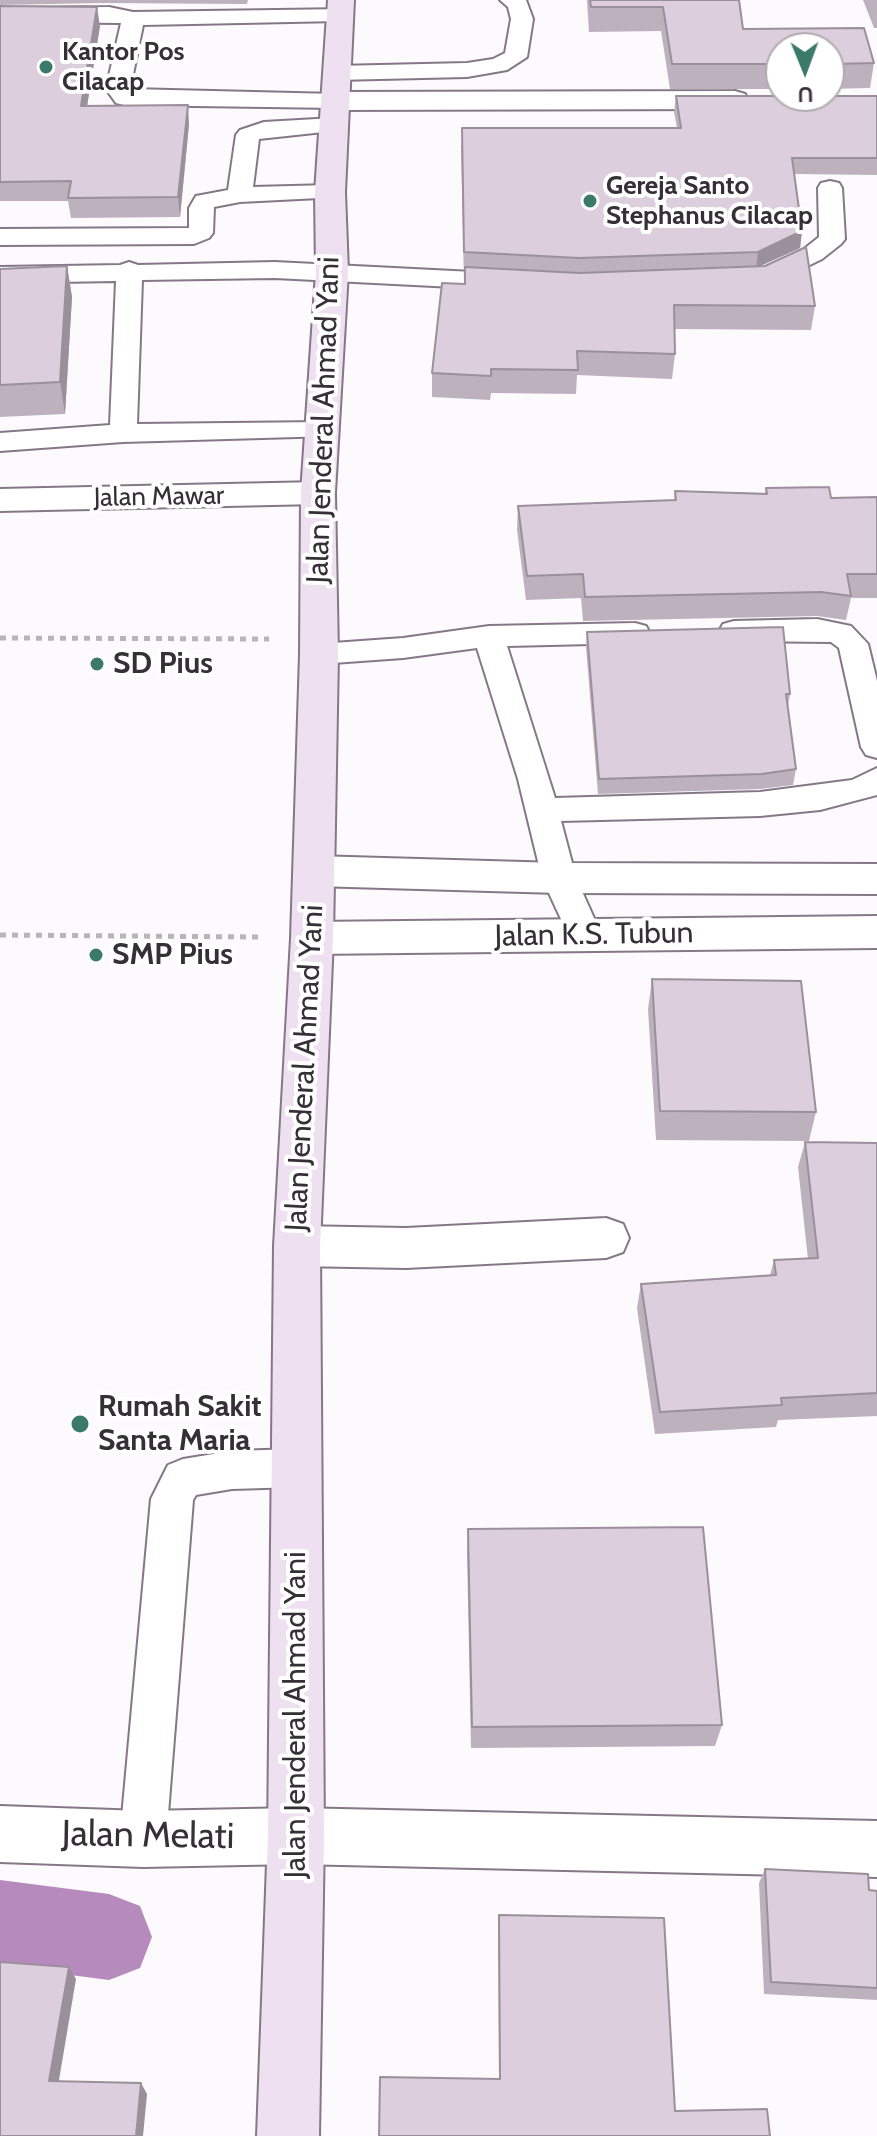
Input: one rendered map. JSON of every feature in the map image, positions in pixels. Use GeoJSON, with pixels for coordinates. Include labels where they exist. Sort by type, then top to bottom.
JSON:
{"type":"FeatureCollection","features":[{"type":"Feature","properties":{"kind":"main road","name":"Jalan Jenderal Ahmad Yani"},"geometry":{"type":"LineString","coordinates":[[288,2136],[296,1836],[297,1246],[314,871],[318,493],[332,272],[330,192],[341,7]]}},
{"type":"Feature","properties":{"kind":"street"},"geometry":{"type":"LineString","coordinates":[[335,99],[765,100]]}},
{"type":"Feature","properties":{"kind":"street","name":"Jalan Mawar"},"geometry":{"type":"LineString","coordinates":[[0,500],[318,493]]}},
{"type":"Feature","properties":{"kind":"street","name":"Jalan K.S. Tubun"},"geometry":{"type":"LineString","coordinates":[[314,871],[559,878],[877,879]]}},
{"type":"Feature","properties":{"kind":"street","name":"Jalan K.S. Tubun"},"geometry":{"type":"LineString","coordinates":[[312,938],[877,932]]}},
{"type":"Feature","properties":{"kind":"street"},"geometry":{"type":"LineString","coordinates":[[297,1246],[406,1248],[606,1238]]}},
{"type":"Feature","properties":{"kind":"street","name":"Jalan Melati"},"geometry":{"type":"LineString","coordinates":[[0,1834],[143,1839],[296,1836],[877,1849]]}},
{"type":"Feature","properties":{"kind":"lane"},"geometry":{"type":"LineString","coordinates":[[240,195],[248,135],[335,99],[499,65],[516,57],[522,19],[518,4],[511,0]]}},
{"type":"Feature","properties":{"kind":"lane"},"geometry":{"type":"LineString","coordinates":[[0,15],[109,14],[133,19],[341,7]]}},
{"type":"Feature","properties":{"kind":"lane"},"geometry":{"type":"LineString","coordinates":[[133,19],[118,89],[124,98],[335,99]]}},
{"type":"Feature","properties":{"kind":"lane"},"geometry":{"type":"LineString","coordinates":[[746,279],[762,279],[813,254],[832,239],[830,188]]}},
{"type":"Feature","properties":{"kind":"lane"},"geometry":{"type":"LineString","coordinates":[[0,237],[194,236],[200,233],[201,208],[205,201],[240,195],[330,192]]}},
{"type":"Feature","properties":{"kind":"lane"},"geometry":{"type":"LineString","coordinates":[[123,433],[128,363],[129,270]]}},
{"type":"Feature","properties":{"kind":"lane"},"geometry":{"type":"LineString","coordinates":[[0,275],[129,270],[332,272],[532,283]]}},
{"type":"Feature","properties":{"kind":"lane"},"geometry":{"type":"LineString","coordinates":[[0,442],[123,433],[322,430]]}},
{"type":"Feature","properties":{"kind":"lane"},"geometry":{"type":"LineString","coordinates":[[708,631],[817,629],[840,633],[853,644],[877,747]]}},
{"type":"Feature","properties":{"kind":"lane"},"geometry":{"type":"LineString","coordinates":[[318,647],[403,648],[489,636],[661,632]]}},
{"type":"Feature","properties":{"kind":"lane"},"geometry":{"type":"LineString","coordinates":[[489,636],[559,878],[585,936]]}},
{"type":"Feature","properties":{"kind":"lane"},"geometry":{"type":"LineString","coordinates":[[541,810],[775,803],[860,790],[877,780]]}},
{"type":"Feature","properties":{"kind":"lane"},"geometry":{"type":"LineString","coordinates":[[143,1839],[172,1499],[183,1478],[232,1470],[297,1468]]}},
{"type":"Feature","properties":{"kind":"path"},"geometry":{"type":"LineString","coordinates":[[0,638],[318,647]]}},
{"type":"Feature","properties":{"kind":"path"},"geometry":{"type":"LineString","coordinates":[[0,935],[312,938]]}},
{"type":"Feature","properties":{"kind":"building"},"geometry":{"type":"Polygon","coordinates":[[[590,0],[739,0],[743,29],[864,28],[874,63],[845,64],[845,32],[765,32],[765,64],[672,64],[663,7],[591,7],[590,0]]]}},
{"type":"Feature","properties":{"kind":"building"},"geometry":{"type":"Polygon","coordinates":[[[0,6],[97,7],[81,106],[188,105],[178,197],[68,198],[71,181],[0,182],[0,6]]]}},
{"type":"Feature","properties":{"kind":"building"},"geometry":{"type":"Polygon","coordinates":[[[676,96],[765,96],[765,112],[845,112],[845,96],[877,96],[877,158],[792,158],[802,231],[758,252],[579,258],[464,252],[462,128],[681,128],[676,96]]]}},
{"type":"Feature","properties":{"kind":"building"},"geometry":{"type":"Polygon","coordinates":[[[806,247],[815,306],[674,305],[675,354],[577,351],[578,370],[491,369],[491,376],[432,373],[442,283],[465,284],[465,267],[580,273],[765,266],[806,247]]]}},
{"type":"Feature","properties":{"kind":"building"},"geometry":{"type":"Polygon","coordinates":[[[67,266],[60,382],[0,385],[0,269],[67,266]]]}},
{"type":"Feature","properties":{"kind":"building"},"geometry":{"type":"Polygon","coordinates":[[[829,487],[831,498],[877,497],[877,574],[847,574],[851,596],[821,592],[585,597],[583,574],[527,576],[518,506],[676,500],[675,491],[767,494],[766,488],[829,487]]]}},
{"type":"Feature","properties":{"kind":"building"},"geometry":{"type":"Polygon","coordinates":[[[783,627],[790,694],[786,694],[796,769],[762,774],[599,779],[587,632],[783,627]]]}},
{"type":"Feature","properties":{"kind":"building"},"geometry":{"type":"Polygon","coordinates":[[[652,979],[801,981],[816,1112],[660,1111],[652,979]]]}},
{"type":"Feature","properties":{"kind":"building"},"geometry":{"type":"Polygon","coordinates":[[[805,1142],[877,1143],[877,1393],[781,1398],[782,1405],[660,1412],[641,1284],[776,1275],[774,1260],[818,1258],[805,1142]]]}},
{"type":"Feature","properties":{"kind":"building"},"geometry":{"type":"Polygon","coordinates":[[[703,1527],[722,1725],[472,1727],[468,1529],[703,1527]]]}},
{"type":"Feature","properties":{"kind":"building"},"geometry":{"type":"Polygon","coordinates":[[[765,1869],[868,1874],[869,1890],[877,1891],[877,1988],[771,1982],[765,1869]]]}},
{"type":"Feature","properties":{"kind":"building"},"geometry":{"type":"Polygon","coordinates":[[[499,1915],[664,1918],[675,2111],[767,2109],[770,2136],[379,2136],[380,2077],[500,2079],[499,1915]]]}},
{"type":"Feature","properties":{"kind":"building"},"geometry":{"type":"Polygon","coordinates":[[[0,1962],[69,1967],[49,2081],[141,2083],[136,2136],[0,2136],[0,1962]]]}},
{"type":"Feature","properties":{"kind":"waterway"},"geometry":{"type":"LineString","coordinates":[[0,1923],[109,1937]]}},
{"type":"Feature","properties":{"kind":"place","name":"Kantor Pos Cilacap"},"geometry":{"type":"Point","coordinates":[46,67]}},
{"type":"Feature","properties":{"kind":"place","name":"Gereja Santo Stephanus Cilacap"},"geometry":{"type":"Point","coordinates":[590,201]}},
{"type":"Feature","properties":{"kind":"place","name":"SD Pius"},"geometry":{"type":"Point","coordinates":[97,664]}},
{"type":"Feature","properties":{"kind":"place","name":"SMP Pius"},"geometry":{"type":"Point","coordinates":[96,955]}},
{"type":"Feature","properties":{"kind":"place","name":"Rumah Sakit Santa Maria"},"geometry":{"type":"Point","coordinates":[80,1424]}}]}
